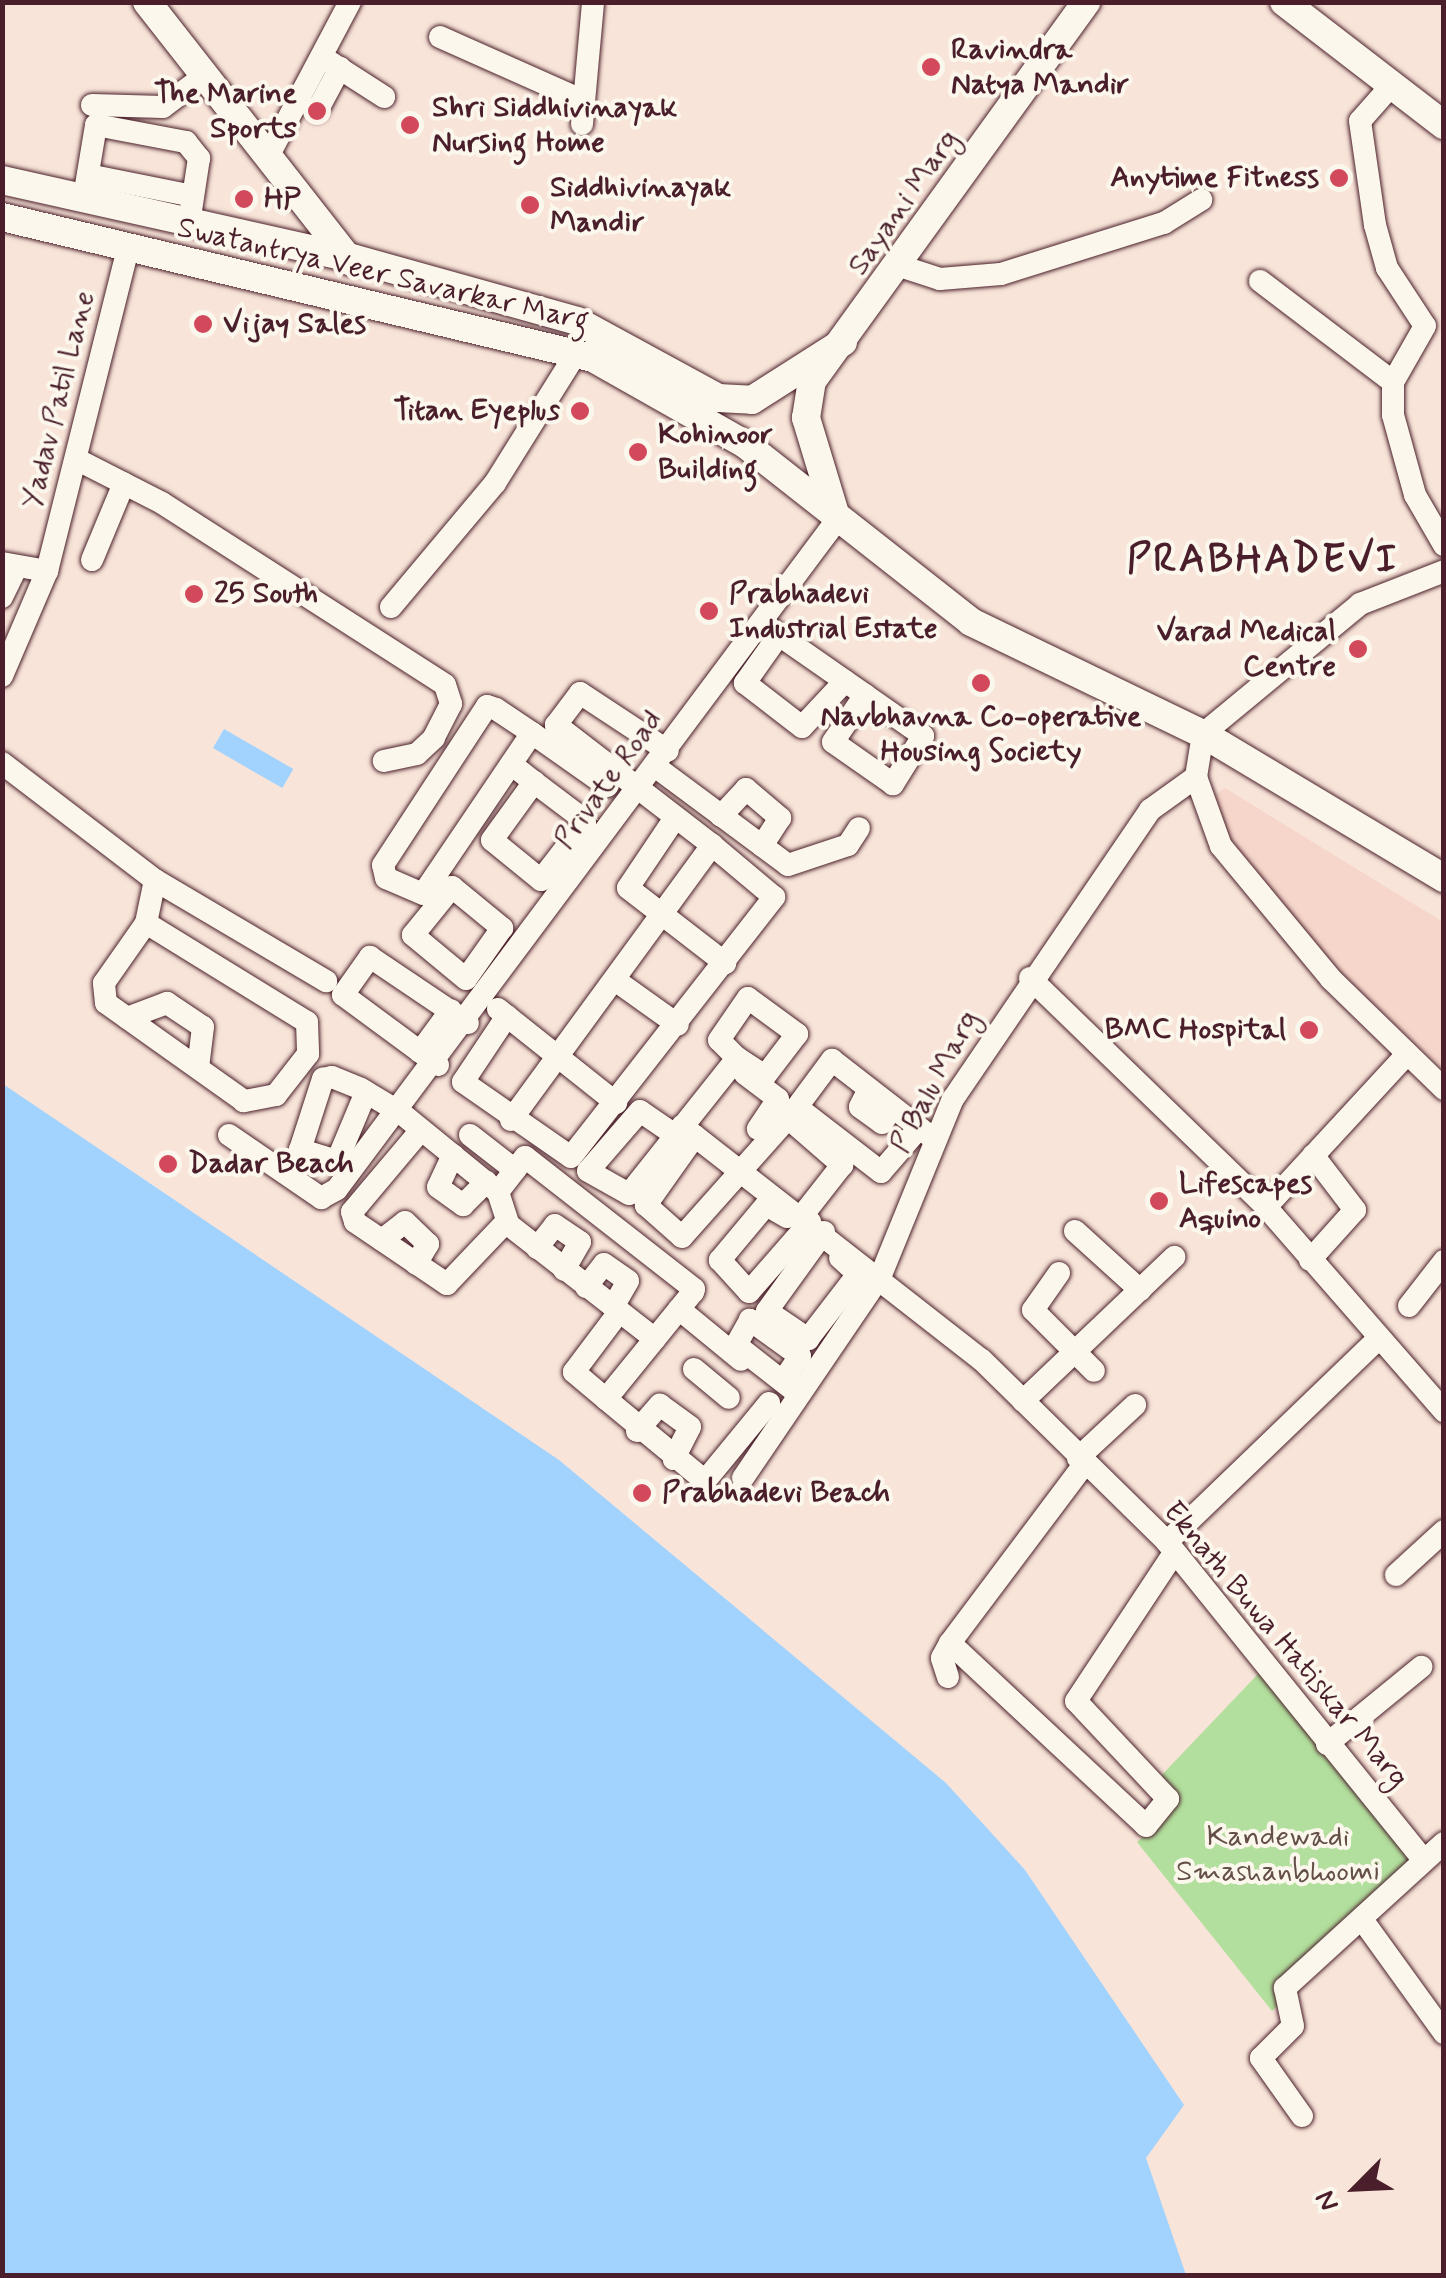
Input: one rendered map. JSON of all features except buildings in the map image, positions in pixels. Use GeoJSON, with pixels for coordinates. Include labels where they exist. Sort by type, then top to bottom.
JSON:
{"type":"FeatureCollection","features":[{"type":"Feature","properties":{"kind":"main road"},"geometry":{"type":"LineString","coordinates":[[148,2],[352,258],[345,293]]}},
{"type":"Feature","properties":{"kind":"main road","name":"Sayani Marg"},"geometry":{"type":"LineString","coordinates":[[837,520],[806,418],[812,381],[900,266],[1086,2]]}},
{"type":"Feature","properties":{"kind":"main road"},"geometry":{"type":"LineString","coordinates":[[1284,2],[1444,125]]}},
{"type":"Feature","properties":{"kind":"main road","name":"Swatantrya Veer Savarkar Marg"},"geometry":{"type":"LineString","coordinates":[[2,180],[86,186],[191,210],[578,321],[718,398],[752,400],[843,342]]}},
{"type":"Feature","properties":{"kind":"main road","name":"Swatantrya Veer Savarkar Marg"},"geometry":{"type":"LineString","coordinates":[[2,217],[128,249],[345,293],[577,352],[745,444],[971,622],[1204,734],[1444,878]]}},
{"type":"Feature","properties":{"kind":"street"},"geometry":{"type":"LineString","coordinates":[[317,111],[350,2]]}},
{"type":"Feature","properties":{"kind":"street"},"geometry":{"type":"LineString","coordinates":[[440,37],[583,112],[593,2]]}},
{"type":"Feature","properties":{"kind":"street"},"geometry":{"type":"LineString","coordinates":[[331,63],[384,97]]}},
{"type":"Feature","properties":{"kind":"street"},"geometry":{"type":"LineString","coordinates":[[270,154],[331,63]]}},
{"type":"Feature","properties":{"kind":"street"},"geometry":{"type":"LineString","coordinates":[[96,113],[119,110],[133,100],[168,106],[204,76]]}},
{"type":"Feature","properties":{"kind":"street"},"geometry":{"type":"LineString","coordinates":[[1390,87],[1360,121],[1376,225],[1387,268],[1426,326],[1393,382],[1414,495],[1444,545]]}},
{"type":"Feature","properties":{"kind":"street"},"geometry":{"type":"LineString","coordinates":[[86,186],[96,113]]}},
{"type":"Feature","properties":{"kind":"street"},"geometry":{"type":"LineString","coordinates":[[96,113],[192,146],[191,210]]}},
{"type":"Feature","properties":{"kind":"street"},"geometry":{"type":"LineString","coordinates":[[900,266],[940,279],[1001,274],[1164,223],[1200,200]]}},
{"type":"Feature","properties":{"kind":"street","name":"Yadav Patil Lane"},"geometry":{"type":"LineString","coordinates":[[2,676],[47,571],[128,249]]}},
{"type":"Feature","properties":{"kind":"street"},"geometry":{"type":"LineString","coordinates":[[1260,280],[1393,382]]}},
{"type":"Feature","properties":{"kind":"street"},"geometry":{"type":"LineString","coordinates":[[391,608],[495,483],[577,352]]}},
{"type":"Feature","properties":{"kind":"street"},"geometry":{"type":"LineString","coordinates":[[78,460],[124,483],[445,686],[451,704],[434,738],[417,754],[384,761]]}},
{"type":"Feature","properties":{"kind":"street"},"geometry":{"type":"LineString","coordinates":[[56,540],[95,562],[124,483]]}},
{"type":"Feature","properties":{"kind":"street","name":"Private Road"},"geometry":{"type":"LineString","coordinates":[[229,1135],[320,1198],[401,1114],[460,1016],[486,999],[662,759],[770,629],[837,520]]}},
{"type":"Feature","properties":{"kind":"street"},"geometry":{"type":"LineString","coordinates":[[2,597],[10,565],[47,571]]}},
{"type":"Feature","properties":{"kind":"street"},"geometry":{"type":"LineString","coordinates":[[1444,571],[1360,604],[1204,734],[1196,777],[1222,846],[1406,1054],[1444,1089]]}},
{"type":"Feature","properties":{"kind":"street"},"geometry":{"type":"LineString","coordinates":[[845,681],[802,727],[746,683],[770,629],[845,681],[865,695]]}},
{"type":"Feature","properties":{"kind":"street"},"geometry":{"type":"LineString","coordinates":[[634,796],[557,730],[578,694],[690,779],[722,816],[797,867],[848,845],[859,828]]}},
{"type":"Feature","properties":{"kind":"street"},"geometry":{"type":"LineString","coordinates":[[491,1135],[565,1159],[678,1026],[774,894],[675,818],[532,733],[484,707],[383,865],[386,878],[423,894],[532,733]]}},
{"type":"Feature","properties":{"kind":"street"},"geometry":{"type":"LineString","coordinates":[[2,764],[155,880],[326,981]]}},
{"type":"Feature","properties":{"kind":"street"},"geometry":{"type":"LineString","coordinates":[[510,764],[534,782]]}},
{"type":"Feature","properties":{"kind":"street","name":"P Balu Marg"},"geometry":{"type":"LineString","coordinates":[[743,1478],[785,1394],[881,1275],[927,1134],[1030,978],[1150,810],[1196,777]]}},
{"type":"Feature","properties":{"kind":"street"},"geometry":{"type":"LineString","coordinates":[[722,816],[746,789],[780,818],[762,846]]}},
{"type":"Feature","properties":{"kind":"street"},"geometry":{"type":"LineString","coordinates":[[675,818],[628,884],[661,915],[725,963]]}},
{"type":"Feature","properties":{"kind":"street"},"geometry":{"type":"LineString","coordinates":[[491,1135],[559,1058],[712,845]]}},
{"type":"Feature","properties":{"kind":"street"},"geometry":{"type":"LineString","coordinates":[[148,918],[292,999],[307,1022],[308,1054],[276,1095],[244,1100],[106,1003],[104,983],[148,918],[155,880]]}},
{"type":"Feature","properties":{"kind":"street"},"geometry":{"type":"LineString","coordinates":[[429,1064],[344,995],[370,956],[460,1016]]}},
{"type":"Feature","properties":{"kind":"street"},"geometry":{"type":"LineString","coordinates":[[484,956],[506,972]]}},
{"type":"Feature","properties":{"kind":"street"},"geometry":{"type":"LineString","coordinates":[[1030,978],[1266,1207],[1444,1411]]}},
{"type":"Feature","properties":{"kind":"street"},"geometry":{"type":"LineString","coordinates":[[615,980],[678,1026]]}},
{"type":"Feature","properties":{"kind":"street"},"geometry":{"type":"LineString","coordinates":[[486,999],[616,1103]]}},
{"type":"Feature","properties":{"kind":"street"},"geometry":{"type":"LineString","coordinates":[[126,1018],[167,1003],[203,1028],[198,1068]]}},
{"type":"Feature","properties":{"kind":"street"},"geometry":{"type":"LineString","coordinates":[[507,1016],[462,1075],[491,1135],[514,1170]]}},
{"type":"Feature","properties":{"kind":"street"},"geometry":{"type":"LineString","coordinates":[[1266,1207],[1406,1054]]}},
{"type":"Feature","properties":{"kind":"street"},"geometry":{"type":"LineString","coordinates":[[831,1060],[927,1134],[881,1172],[797,1109],[831,1060]]}},
{"type":"Feature","properties":{"kind":"street"},"geometry":{"type":"LineString","coordinates":[[736,1170],[778,1102],[735,1061],[685,1135],[646,1205],[682,1236],[736,1170],[784,1120],[795,1121],[842,1165],[811,1228]]}},
{"type":"Feature","properties":{"kind":"street"},"geometry":{"type":"LineString","coordinates":[[366,1092],[401,1114],[492,1187],[506,1222],[654,1339]]}},
{"type":"Feature","properties":{"kind":"street"},"geometry":{"type":"LineString","coordinates":[[421,1130],[352,1212],[382,1240],[447,1284],[506,1222]]}},
{"type":"Feature","properties":{"kind":"street","name":"Eknath Buwa Hatiskar Marg"},"geometry":{"type":"LineString","coordinates":[[685,1135],[881,1275],[1024,1402],[1171,1547],[1423,1859]]}},
{"type":"Feature","properties":{"kind":"street"},"geometry":{"type":"LineString","coordinates":[[452,1155],[438,1187],[463,1205],[532,1157],[690,1284],[679,1309],[606,1399]]}},
{"type":"Feature","properties":{"kind":"street"},"geometry":{"type":"LineString","coordinates":[[1313,1263],[1355,1210],[1314,1155]]}},
{"type":"Feature","properties":{"kind":"street"},"geometry":{"type":"LineString","coordinates":[[1313,1263],[1370,1210]]}},
{"type":"Feature","properties":{"kind":"street"},"geometry":{"type":"LineString","coordinates":[[1075,1231],[1140,1290]]}},
{"type":"Feature","properties":{"kind":"street"},"geometry":{"type":"LineString","coordinates":[[1024,1402],[1174,1257]]}},
{"type":"Feature","properties":{"kind":"street"},"geometry":{"type":"LineString","coordinates":[[1409,1306],[1444,1261]]}},
{"type":"Feature","properties":{"kind":"street"},"geometry":{"type":"LineString","coordinates":[[1059,1273],[1033,1310],[1094,1371]]}},
{"type":"Feature","properties":{"kind":"street"},"geometry":{"type":"LineString","coordinates":[[616,1310],[574,1372],[638,1431],[708,1480],[785,1394],[679,1309]]}},
{"type":"Feature","properties":{"kind":"street"},"geometry":{"type":"LineString","coordinates":[[950,1643],[1146,1826],[1168,1799],[1076,1700],[1171,1547],[1378,1339]]}},
{"type":"Feature","properties":{"kind":"street"},"geometry":{"type":"LineString","coordinates":[[728,1398],[702,1375],[732,1352]]}},
{"type":"Feature","properties":{"kind":"street"},"geometry":{"type":"LineString","coordinates":[[638,1431],[660,1405],[690,1426],[674,1459]]}},
{"type":"Feature","properties":{"kind":"street"},"geometry":{"type":"LineString","coordinates":[[948,1677],[942,1658],[950,1643],[1082,1461],[1135,1406]]}},
{"type":"Feature","properties":{"kind":"street"},"geometry":{"type":"LineString","coordinates":[[1396,1575],[1444,1532]]}},
{"type":"Feature","properties":{"kind":"street"},"geometry":{"type":"LineString","coordinates":[[1327,1744],[1421,1667]]}},
{"type":"Feature","properties":{"kind":"street"},"geometry":{"type":"LineString","coordinates":[[1302,2116],[1261,2058],[1292,2026],[1285,1988],[1364,1922],[1423,1859],[1444,1843]]}},
{"type":"Feature","properties":{"kind":"street"},"geometry":{"type":"LineString","coordinates":[[1364,1922],[1444,2033]]}},
{"type":"Feature","properties":{"kind":"shaded area"},"geometry":{"type":"Polygon","coordinates":[[[1225,788],[1443,922],[1443,1069],[1335,967],[1217,825],[1210,799],[1225,788]]]}},
{"type":"Feature","properties":{"kind":"green space","name":"Kandewadi Smashanbhoomi"},"geometry":{"type":"Polygon","coordinates":[[[1259,1673],[1424,1871],[1272,2011],[1137,1842],[1176,1807],[1157,1780],[1259,1673]]]}},
{"type":"Feature","properties":{"kind":"water"},"geometry":{"type":"Polygon","coordinates":[[[224,729],[293,769],[282,788],[213,748],[224,729]]]}},
{"type":"Feature","properties":{"kind":"water"},"geometry":{"type":"Polygon","coordinates":[[[3,1084],[559,1460],[946,1783],[1025,1870],[1184,2105],[1146,2158],[1186,2275],[3,2275],[3,1084]]]}},
{"type":"Feature","properties":{"kind":"place","name":"Ravindra Natya Mandir"},"geometry":{"type":"Point","coordinates":[931,67]}},
{"type":"Feature","properties":{"kind":"place","name":"The Marine Sports"},"geometry":{"type":"Point","coordinates":[317,111]}},
{"type":"Feature","properties":{"kind":"place","name":"Shri Siddhivinayak Nursing Home"},"geometry":{"type":"Point","coordinates":[410,125]}},
{"type":"Feature","properties":{"kind":"place","name":"Anytime Fitness"},"geometry":{"type":"Point","coordinates":[1339,178]}},
{"type":"Feature","properties":{"kind":"place","name":"HP"},"geometry":{"type":"Point","coordinates":[244,199]}},
{"type":"Feature","properties":{"kind":"place","name":"Siddhivinayak Mandir"},"geometry":{"type":"Point","coordinates":[530,205]}},
{"type":"Feature","properties":{"kind":"place","name":"Vijay Sales"},"geometry":{"type":"Point","coordinates":[203,324]}},
{"type":"Feature","properties":{"kind":"place","name":"Titan Eyeplus"},"geometry":{"type":"Point","coordinates":[580,411]}},
{"type":"Feature","properties":{"kind":"place","name":"Kohinoor Building"},"geometry":{"type":"Point","coordinates":[638,452]}},
{"type":"Feature","properties":{"kind":"place","name":"25 South"},"geometry":{"type":"Point","coordinates":[194,594]}},
{"type":"Feature","properties":{"kind":"place","name":"Prabhadevi Industrial Estate"},"geometry":{"type":"Point","coordinates":[709,611]}},
{"type":"Feature","properties":{"kind":"place","name":"Varad Medical Centre"},"geometry":{"type":"Point","coordinates":[1358,649]}},
{"type":"Feature","properties":{"kind":"place","name":"Navbhavna Co-operative Housing Society"},"geometry":{"type":"Point","coordinates":[981,683]}},
{"type":"Feature","properties":{"kind":"place","name":"BMC Hospital"},"geometry":{"type":"Point","coordinates":[1309,1030]}},
{"type":"Feature","properties":{"kind":"place","name":"Dadar Beach"},"geometry":{"type":"Point","coordinates":[168,1164]}},
{"type":"Feature","properties":{"kind":"place","name":"Lifescapes Aquino"},"geometry":{"type":"Point","coordinates":[1159,1201]}},
{"type":"Feature","properties":{"kind":"place","name":"Prabhadevi Beach"},"geometry":{"type":"Point","coordinates":[642,1493]}},
{"type":"Feature","properties":{"kind":"district","name":"PRABHADEVI"},"geometry":{"type":"Point","coordinates":[1263,560]}}]}
